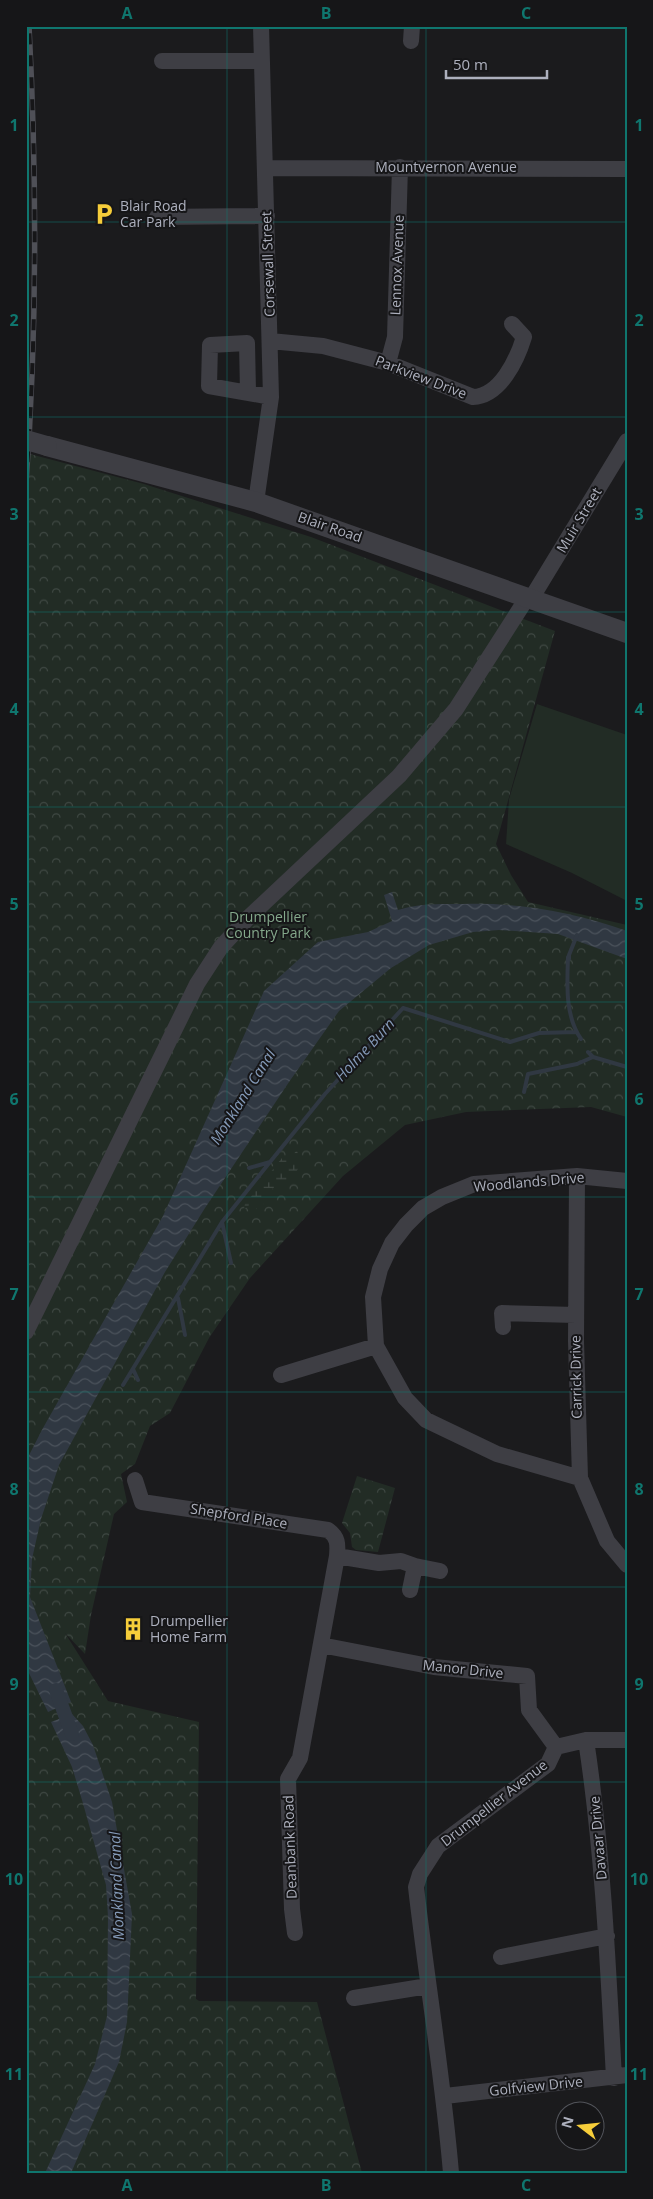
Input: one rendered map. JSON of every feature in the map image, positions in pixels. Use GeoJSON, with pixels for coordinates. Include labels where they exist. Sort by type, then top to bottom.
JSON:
{"type":"FeatureCollection","features":[{"type":"Feature","properties":{"kind":"street","name":"Corsewall Street"},"geometry":{"type":"LineString","coordinates":[[256,502],[271,397],[260,26]]}},
{"type":"Feature","properties":{"kind":"street"},"geometry":{"type":"LineString","coordinates":[[162,61],[262,61]]}},
{"type":"Feature","properties":{"kind":"street","name":"Lennox Avenue"},"geometry":{"type":"LineString","coordinates":[[388,363],[395,337],[400,167]]}},
{"type":"Feature","properties":{"kind":"street","name":"Mountvernon Avenue"},"geometry":{"type":"LineString","coordinates":[[264,168],[627,169]]}},
{"type":"Feature","properties":{"kind":"street"},"geometry":{"type":"LineString","coordinates":[[157,217],[267,216]]}},
{"type":"Feature","properties":{"kind":"street","name":"Parkview Drive"},"geometry":{"type":"LineString","coordinates":[[270,341],[323,346],[388,363],[473,397],[481,397],[498,386],[521,346],[524,337],[512,324]]}},
{"type":"Feature","properties":{"kind":"street"},"geometry":{"type":"LineString","coordinates":[[248,392],[271,397]]}},
{"type":"Feature","properties":{"kind":"street","name":"Blair Road"},"geometry":{"type":"LineString","coordinates":[[26,440],[256,502],[627,633]]}},
{"type":"Feature","properties":{"kind":"street","name":"Muir Street"},"geometry":{"type":"LineString","coordinates":[[26,1332],[197,984],[221,947],[255,912],[399,776],[456,709],[529,598],[627,441]]}},
{"type":"Feature","properties":{"kind":"street","name":"Woodlands Drive"},"geometry":{"type":"LineString","coordinates":[[580,1478],[497,1454],[426,1420],[405,1398],[376,1346],[373,1298],[380,1269],[392,1243],[423,1208],[442,1197],[474,1184],[577,1176],[627,1180]]}},
{"type":"Feature","properties":{"kind":"street","name":"Carrick Drive"},"geometry":{"type":"LineString","coordinates":[[577,1176],[577,1436],[580,1478],[607,1541],[627,1565]]}},
{"type":"Feature","properties":{"kind":"street"},"geometry":{"type":"LineString","coordinates":[[502,1314],[576,1315]]}},
{"type":"Feature","properties":{"kind":"street"},"geometry":{"type":"LineString","coordinates":[[281,1375],[376,1346]]}},
{"type":"Feature","properties":{"kind":"street","name":"Shepford Place"},"geometry":{"type":"LineString","coordinates":[[135,1480],[142,1502],[328,1530],[334,1534],[338,1542],[338,1556],[321,1645]]}},
{"type":"Feature","properties":{"kind":"street"},"geometry":{"type":"LineString","coordinates":[[338,1556],[379,1563],[401,1561],[440,1571]]}},
{"type":"Feature","properties":{"kind":"street"},"geometry":{"type":"LineString","coordinates":[[410,1590],[415,1566]]}},
{"type":"Feature","properties":{"kind":"street","name":"Manor Drive"},"geometry":{"type":"LineString","coordinates":[[321,1645],[434,1668],[527,1676],[529,1710],[556,1747]]}},
{"type":"Feature","properties":{"kind":"street","name":"Deanbank Road"},"geometry":{"type":"LineString","coordinates":[[295,1933],[292,1909],[288,1779],[300,1758],[321,1645]]}},
{"type":"Feature","properties":{"kind":"street","name":"Drumpellier Avenue"},"geometry":{"type":"LineString","coordinates":[[451,2173],[445,2096],[428,1986],[416,1887],[420,1874],[438,1846],[548,1764],[556,1747],[586,1740],[627,1740]]}},
{"type":"Feature","properties":{"kind":"street","name":"Davaar Drive"},"geometry":{"type":"LineString","coordinates":[[586,1740],[595,1797],[621,2076]]}},
{"type":"Feature","properties":{"kind":"street"},"geometry":{"type":"LineString","coordinates":[[501,1957],[607,1936]]}},
{"type":"Feature","properties":{"kind":"street"},"geometry":{"type":"LineString","coordinates":[[354,1998],[428,1986]]}},
{"type":"Feature","properties":{"kind":"street","name":"Golfview Drive"},"geometry":{"type":"LineString","coordinates":[[445,2096],[621,2076]]}},
{"type":"Feature","properties":{"kind":"green space","name":"Drumpellier Country Park"},"geometry":{"type":"Polygon","coordinates":[[[26,453],[144,484],[311,537],[555,631],[496,844],[511,875],[528,902],[627,925],[627,1117],[591,1107],[466,1112],[405,1125],[343,1176],[250,1278],[209,1338],[170,1413],[150,1426],[135,1464],[121,1474],[127,1502],[114,1514],[91,1615],[85,1654],[65,1633],[108,1701],[199,1722],[196,1999],[199,2001],[317,2002],[362,2173],[26,2173],[26,453]]]}},
{"type":"Feature","properties":{"kind":"green space"},"geometry":{"type":"Polygon","coordinates":[[[537,704],[627,735],[627,901],[572,873],[506,844],[509,799],[537,704]]]}},
{"type":"Feature","properties":{"kind":"green space"},"geometry":{"type":"Polygon","coordinates":[[[297,1150],[300,1165],[293,1178],[272,1189],[259,1212],[256,1208],[256,1201],[244,1209],[245,1204],[282,1158],[292,1156],[297,1150]]]}},
{"type":"Feature","properties":{"kind":"green space"},"geometry":{"type":"Polygon","coordinates":[[[357,1476],[395,1488],[378,1552],[356,1550],[352,1547],[350,1533],[342,1523],[357,1476]]]}},
{"type":"Feature","properties":{"kind":"water"},"geometry":{"type":"Polygon","coordinates":[[[392,892],[398,910],[430,904],[483,904],[525,907],[586,918],[627,931],[627,959],[558,934],[499,930],[473,932],[429,945],[391,968],[339,1011],[205,1208],[165,1272],[59,1465],[41,1519],[32,1559],[30,1597],[71,1702],[48,1712],[26,1667],[26,1461],[163,1216],[264,991],[318,942],[368,932],[392,921],[384,895],[392,892]]]}},
{"type":"Feature","properties":{"kind":"water"},"geometry":{"type":"Polygon","coordinates":[[[72,1714],[83,1726],[93,1745],[112,1802],[132,1914],[127,2022],[119,2062],[71,2173],[45,2173],[95,2064],[107,2016],[108,1917],[106,1885],[72,1767],[51,1722],[72,1714]]]}},
{"type":"Feature","properties":{"kind":"waterway"},"geometry":{"type":"LineString","coordinates":[[569,959],[577,935]]}},
{"type":"Feature","properties":{"kind":"waterway"},"geometry":{"type":"LineString","coordinates":[[568,957],[568,1000],[572,1020],[581,1039]]}},
{"type":"Feature","properties":{"kind":"waterway","name":"Holme Burn"},"geometry":{"type":"LineString","coordinates":[[249,1168],[270,1162],[325,1094],[403,1008],[510,1042],[539,1033],[576,1032]]}},
{"type":"Feature","properties":{"kind":"waterway"},"geometry":{"type":"LineString","coordinates":[[588,1052],[593,1057],[627,1067]]}},
{"type":"Feature","properties":{"kind":"waterway"},"geometry":{"type":"LineString","coordinates":[[524,1092],[528,1074],[577,1064],[593,1057]]}},
{"type":"Feature","properties":{"kind":"waterway","name":"Holme Burn"},"geometry":{"type":"LineString","coordinates":[[123,1385],[222,1222],[270,1162]]}},
{"type":"Feature","properties":{"kind":"waterway"},"geometry":{"type":"LineString","coordinates":[[222,1222],[231,1263]]}},
{"type":"Feature","properties":{"kind":"waterway"},"geometry":{"type":"LineString","coordinates":[[178,1298],[185,1335]]}},
{"type":"Feature","properties":{"kind":"waterway"},"geometry":{"type":"LineString","coordinates":[[133,1369],[138,1380]]}},
{"type":"Feature","properties":{"kind":"waterway","name":"Monkland Canal"},"geometry":{"type":"LineString","coordinates":[[56,1690],[72,1734]]}},
{"type":"Feature","properties":{"kind":"railway"},"geometry":{"type":"LineString","coordinates":[[26,484],[30,427],[35,255],[32,83],[29,26]]}},
{"type":"Feature","properties":{"kind":"place","name":"Blair Road Car Park"},"geometry":{"type":"Point","coordinates":[104,214]}},
{"type":"Feature","properties":{"kind":"place","name":"Drumpellier Home Farm"},"geometry":{"type":"Point","coordinates":[133,1629]}}]}
